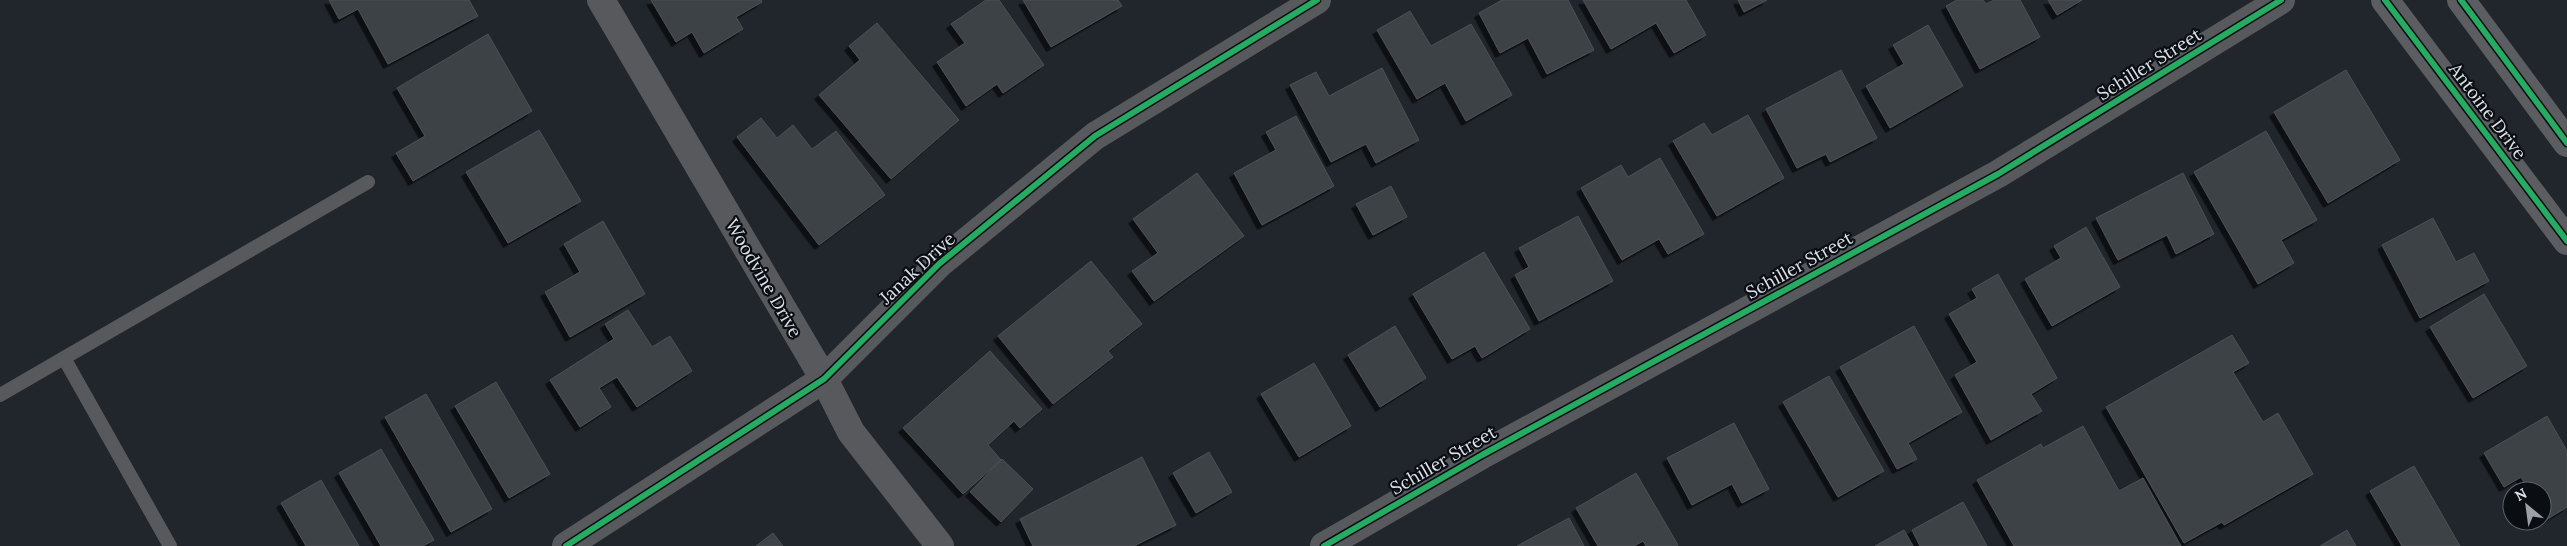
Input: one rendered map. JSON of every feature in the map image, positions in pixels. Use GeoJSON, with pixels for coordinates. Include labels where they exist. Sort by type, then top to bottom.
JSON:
{"type":"FeatureCollection","features":[{"type":"Feature","properties":{"kind":"main road","name":"Antoine Drive"},"geometry":{"type":"LineString","coordinates":[[2384,0],[2567,242]]}},
{"type":"Feature","properties":{"kind":"main road"},"geometry":{"type":"LineString","coordinates":[[2461,0],[2567,143]]}},
{"type":"Feature","properties":{"kind":"street","name":"Woodvine Drive"},"geometry":{"type":"LineString","coordinates":[[601,0],[824,379],[851,432],[940,546]]}},
{"type":"Feature","properties":{"kind":"street","name":"Janak Drive"},"geometry":{"type":"LineString","coordinates":[[566,546],[824,379],[939,264],[1095,136],[1317,0]]}},
{"type":"Feature","properties":{"kind":"street","name":"Schiller Street"},"geometry":{"type":"LineString","coordinates":[[1324,546],[1482,455],[1998,174],[2281,0]]}},
{"type":"Feature","properties":{"kind":"lane"},"geometry":{"type":"LineString","coordinates":[[0,395],[368,182]]}},
{"type":"Feature","properties":{"kind":"lane"},"geometry":{"type":"LineString","coordinates":[[64,358],[170,546]]}},
{"type":"Feature","properties":{"kind":"building"},"geometry":{"type":"Polygon","coordinates":[[[329,0],[469,0],[478,16],[388,64],[358,9],[339,19],[329,0]]]}},
{"type":"Feature","properties":{"kind":"building"},"geometry":{"type":"Polygon","coordinates":[[[651,0],[761,0],[762,2],[736,17],[743,29],[704,53],[692,32],[676,42],[651,0]]]}},
{"type":"Feature","properties":{"kind":"building"},"geometry":{"type":"Polygon","coordinates":[[[986,0],[999,0],[1044,65],[1003,93],[997,84],[966,106],[937,62],[965,43],[951,24],[986,0]]]}},
{"type":"Feature","properties":{"kind":"building"},"geometry":{"type":"Polygon","coordinates":[[[1023,0],[1118,0],[1122,6],[1051,47],[1023,0]]]}},
{"type":"Feature","properties":{"kind":"building"},"geometry":{"type":"Polygon","coordinates":[[[1502,0],[1568,0],[1594,50],[1547,74],[1528,38],[1500,53],[1479,13],[1502,0]]]}},
{"type":"Feature","properties":{"kind":"building"},"geometry":{"type":"Polygon","coordinates":[[[1583,0],[1686,0],[1706,35],[1674,53],[1656,23],[1611,49],[1583,0]]]}},
{"type":"Feature","properties":{"kind":"building"},"geometry":{"type":"Polygon","coordinates":[[[1738,0],[1767,0],[1744,12],[1738,0]]]}},
{"type":"Feature","properties":{"kind":"building"},"geometry":{"type":"Polygon","coordinates":[[[1957,0],[1983,0],[1986,4],[1994,0],[2020,0],[2040,37],[1980,69],[1946,6],[1957,0]]]}},
{"type":"Feature","properties":{"kind":"building"},"geometry":{"type":"Polygon","coordinates":[[[2048,0],[2082,0],[2057,15],[2048,0]]]}},
{"type":"Feature","properties":{"kind":"building"},"geometry":{"type":"Polygon","coordinates":[[[1410,11],[1431,46],[1471,24],[1512,95],[1466,121],[1445,83],[1417,99],[1377,30],[1410,11]]]}},
{"type":"Feature","properties":{"kind":"building"},"geometry":{"type":"Polygon","coordinates":[[[877,23],[959,120],[891,179],[819,95],[860,60],[849,46],[877,23]]]}},
{"type":"Feature","properties":{"kind":"building"},"geometry":{"type":"Polygon","coordinates":[[[1928,25],[1963,86],[1890,128],[1866,86],[1904,64],[1893,45],[1928,25]]]}},
{"type":"Feature","properties":{"kind":"building"},"geometry":{"type":"Polygon","coordinates":[[[488,34],[532,111],[413,181],[396,153],[425,136],[397,88],[488,34]]]}},
{"type":"Feature","properties":{"kind":"building"},"geometry":{"type":"Polygon","coordinates":[[[1382,68],[1419,140],[1376,163],[1366,144],[1331,162],[1290,85],[1316,72],[1329,96],[1382,68]]]}},
{"type":"Feature","properties":{"kind":"building"},"geometry":{"type":"Polygon","coordinates":[[[1841,70],[1877,138],[1830,162],[1826,154],[1797,168],[1766,109],[1841,70]]]}},
{"type":"Feature","properties":{"kind":"building"},"geometry":{"type":"Polygon","coordinates":[[[2346,70],[2400,160],[2328,203],[2274,112],[2346,70]]]}},
{"type":"Feature","properties":{"kind":"building"},"geometry":{"type":"Polygon","coordinates":[[[1748,115],[1784,178],[1717,216],[1673,141],[1704,123],[1712,135],[1748,115]]]}},
{"type":"Feature","properties":{"kind":"building"},"geometry":{"type":"Polygon","coordinates":[[[1296,116],[1334,186],[1262,225],[1234,173],[1276,150],[1266,132],[1296,116]]]}},
{"type":"Feature","properties":{"kind":"building"},"geometry":{"type":"Polygon","coordinates":[[[761,118],[777,138],[793,125],[812,149],[836,131],[885,195],[819,245],[737,137],[761,118]]]}},
{"type":"Feature","properties":{"kind":"building"},"geometry":{"type":"Polygon","coordinates":[[[539,130],[581,201],[508,243],[466,172],[539,130]]]}},
{"type":"Feature","properties":{"kind":"building"},"geometry":{"type":"Polygon","coordinates":[[[2266,131],[2317,220],[2281,240],[2294,263],[2258,284],[2194,172],[2266,131]]]}},
{"type":"Feature","properties":{"kind":"building"},"geometry":{"type":"Polygon","coordinates":[[[1660,158],[1704,234],[1668,254],[1659,239],[1622,260],[1581,188],[1621,165],[1628,177],[1660,158]]]}},
{"type":"Feature","properties":{"kind":"building"},"geometry":{"type":"Polygon","coordinates":[[[1197,173],[1244,236],[1154,301],[1132,271],[1158,253],[1133,219],[1197,173]]]}},
{"type":"Feature","properties":{"kind":"building"},"geometry":{"type":"Polygon","coordinates":[[[2183,173],[2214,234],[2176,254],[2167,235],[2118,260],[2096,218],[2183,173]]]}},
{"type":"Feature","properties":{"kind":"building"},"geometry":{"type":"Polygon","coordinates":[[[1391,186],[1407,217],[1373,235],[1356,204],[1391,186]]]}},
{"type":"Feature","properties":{"kind":"building"},"geometry":{"type":"Polygon","coordinates":[[[1578,216],[1613,281],[1539,321],[1515,275],[1529,267],[1519,248],[1578,216]]]}},
{"type":"Feature","properties":{"kind":"building"},"geometry":{"type":"Polygon","coordinates":[[[2433,218],[2456,262],[2474,253],[2489,281],[2420,318],[2382,245],[2433,218]]]}},
{"type":"Feature","properties":{"kind":"building"},"geometry":{"type":"Polygon","coordinates":[[[603,221],[645,294],[570,337],[545,292],[580,272],[564,244],[603,221]]]}},
{"type":"Feature","properties":{"kind":"building"},"geometry":{"type":"Polygon","coordinates":[[[2086,227],[2120,287],[2052,326],[2025,279],[2061,258],[2054,246],[2086,227]]]}},
{"type":"Feature","properties":{"kind":"building"},"geometry":{"type":"Polygon","coordinates":[[[1484,252],[1530,329],[1482,358],[1475,346],[1452,359],[1413,294],[1484,252]]]}},
{"type":"Feature","properties":{"kind":"building"},"geometry":{"type":"Polygon","coordinates":[[[1091,261],[1142,324],[1108,351],[1113,357],[1053,404],[998,336],[1091,261]]]}},
{"type":"Feature","properties":{"kind":"building"},"geometry":{"type":"Polygon","coordinates":[[[1998,274],[2057,378],[2031,394],[2042,411],[1991,440],[1955,375],[1977,362],[1949,314],[1977,298],[1972,289],[1998,274]]]}},
{"type":"Feature","properties":{"kind":"building"},"geometry":{"type":"Polygon","coordinates":[[[2484,294],[2527,366],[2473,398],[2430,327],[2484,294]]]}},
{"type":"Feature","properties":{"kind":"building"},"geometry":{"type":"Polygon","coordinates":[[[628,310],[652,347],[670,336],[692,371],[637,407],[617,377],[599,388],[611,407],[580,427],[550,380],[614,339],[605,324],[628,310]]]}},
{"type":"Feature","properties":{"kind":"building"},"geometry":{"type":"Polygon","coordinates":[[[1395,326],[1426,378],[1380,407],[1348,355],[1395,326]]]}},
{"type":"Feature","properties":{"kind":"building"},"geometry":{"type":"Polygon","coordinates":[[[1914,326],[1962,412],[1908,443],[1917,459],[1897,469],[1840,367],[1914,326]]]}},
{"type":"Feature","properties":{"kind":"building"},"geometry":{"type":"Polygon","coordinates":[[[2232,335],[2249,363],[2233,372],[2263,422],[2278,413],[2313,474],[2224,525],[2222,522],[2184,543],[2106,407],[2232,335]]]}},
{"type":"Feature","properties":{"kind":"building"},"geometry":{"type":"Polygon","coordinates":[[[990,351],[1042,409],[1020,428],[1014,421],[988,445],[1001,460],[963,494],[903,428],[990,351]]]}},
{"type":"Feature","properties":{"kind":"building"},"geometry":{"type":"Polygon","coordinates":[[[1314,363],[1351,426],[1299,457],[1261,394],[1314,363]]]}},
{"type":"Feature","properties":{"kind":"building"},"geometry":{"type":"Polygon","coordinates":[[[1829,376],[1884,471],[1838,497],[1783,402],[1829,376]]]}},
{"type":"Feature","properties":{"kind":"building"},"geometry":{"type":"Polygon","coordinates":[[[496,382],[550,474],[509,498],[455,406],[496,382]]]}},
{"type":"Feature","properties":{"kind":"building"},"geometry":{"type":"Polygon","coordinates":[[[426,394],[492,509],[451,532],[385,417],[426,394]]]}},
{"type":"Feature","properties":{"kind":"building"},"geometry":{"type":"Polygon","coordinates":[[[2547,416],[2567,451],[2567,507],[2552,516],[2552,481],[2523,481],[2521,477],[2514,481],[2502,481],[2502,484],[2484,453],[2547,416]]]}},
{"type":"Feature","properties":{"kind":"building"},"geometry":{"type":"Polygon","coordinates":[[[1734,423],[1769,489],[1742,503],[1732,484],[1692,505],[1667,458],[1734,423]]]}},
{"type":"Feature","properties":{"kind":"building"},"geometry":{"type":"Polygon","coordinates":[[[2083,426],[2119,491],[2143,478],[2181,546],[2014,546],[1977,480],[2041,444],[2043,448],[2083,426]]]}},
{"type":"Feature","properties":{"kind":"building"},"geometry":{"type":"Polygon","coordinates":[[[381,449],[434,540],[423,546],[381,546],[339,473],[381,449]]]}},
{"type":"Feature","properties":{"kind":"building"},"geometry":{"type":"Polygon","coordinates":[[[1209,452],[1232,492],[1196,513],[1173,473],[1209,452]]]}},
{"type":"Feature","properties":{"kind":"building"},"geometry":{"type":"Polygon","coordinates":[[[1142,457],[1176,525],[1134,546],[1033,546],[1020,519],[1142,457]]]}},
{"type":"Feature","properties":{"kind":"building"},"geometry":{"type":"Polygon","coordinates":[[[1002,459],[1033,489],[1001,522],[970,492],[1002,459]]]}},
{"type":"Feature","properties":{"kind":"building"},"geometry":{"type":"Polygon","coordinates":[[[2414,466],[2460,546],[2402,546],[2370,491],[2414,466]]]}},
{"type":"Feature","properties":{"kind":"building"},"geometry":{"type":"Polygon","coordinates":[[[1636,473],[1678,545],[1646,546],[1643,541],[1634,546],[1598,546],[1576,508],[1636,473]]]}},
{"type":"Feature","properties":{"kind":"building"},"geometry":{"type":"Polygon","coordinates":[[[321,480],[359,546],[306,546],[281,503],[321,480]]]}},
{"type":"Feature","properties":{"kind":"building"},"geometry":{"type":"Polygon","coordinates":[[[1963,502],[1987,546],[1920,546],[1912,530],[1963,502]]]}},
{"type":"Feature","properties":{"kind":"building"},"geometry":{"type":"Polygon","coordinates":[[[1569,518],[1584,546],[1517,546],[1569,518]]]}},
{"type":"Feature","properties":{"kind":"building"},"geometry":{"type":"Polygon","coordinates":[[[1904,530],[1913,546],[1875,546],[1904,530]]]}},
{"type":"Feature","properties":{"kind":"building"},"geometry":{"type":"Polygon","coordinates":[[[2347,530],[2356,546],[2320,546],[2347,530]]]}},
{"type":"Feature","properties":{"kind":"building"},"geometry":{"type":"Polygon","coordinates":[[[773,533],[783,546],[756,546],[773,533]]]}},
{"type":"Feature","properties":{"kind":"cycle path"},"geometry":{"type":"LineString","coordinates":[[566,546],[824,379],[939,264],[1095,136],[1317,0]]}},
{"type":"Feature","properties":{"kind":"cycle path"},"geometry":{"type":"LineString","coordinates":[[1324,546],[1482,455],[1998,174],[2281,0]]}},
{"type":"Feature","properties":{"kind":"cycle path"},"geometry":{"type":"LineString","coordinates":[[2385,0],[2567,241]]}},
{"type":"Feature","properties":{"kind":"cycle path"},"geometry":{"type":"LineString","coordinates":[[2461,0],[2567,143]]}}]}
